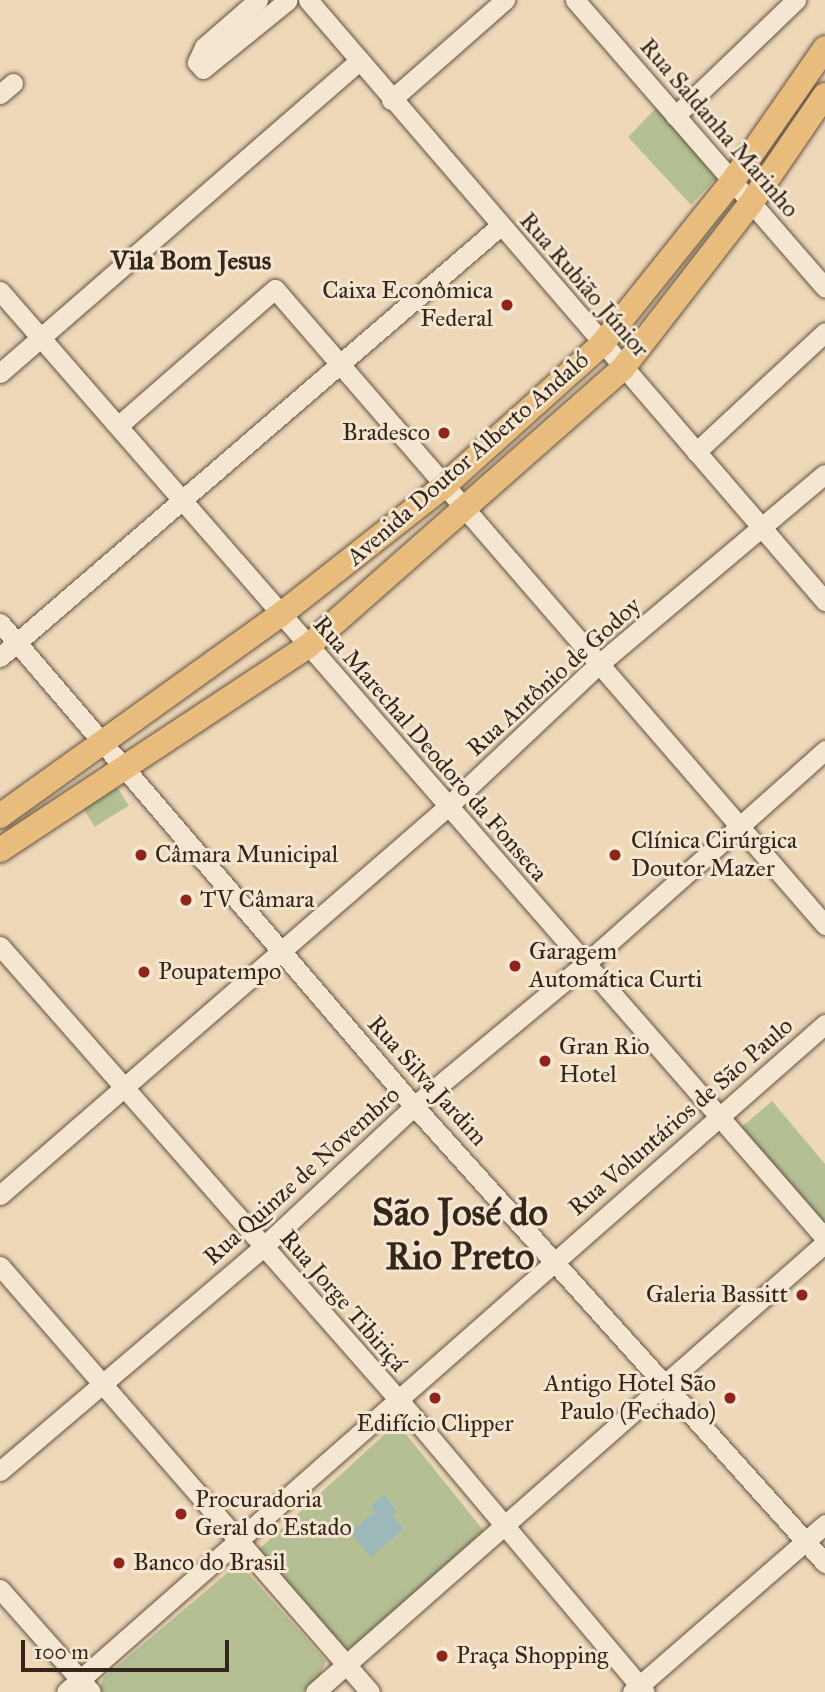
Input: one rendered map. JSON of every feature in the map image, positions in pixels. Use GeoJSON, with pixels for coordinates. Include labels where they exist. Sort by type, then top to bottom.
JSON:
{"type":"FeatureCollection","features":[{"type":"Feature","properties":{"kind":"main road","name":"Avenida Doutor Alberto Andaló"},"geometry":{"type":"LineString","coordinates":[[0,816],[280,615],[444,485],[602,344],[732,182],[825,48]]}},
{"type":"Feature","properties":{"kind":"main road","name":"Avenida Doutor Alberto Andaló"},"geometry":{"type":"LineString","coordinates":[[0,850],[308,646],[623,368],[751,203],[825,95]]}},
{"type":"Feature","properties":{"kind":"street"},"geometry":{"type":"LineString","coordinates":[[258,0],[242,27],[279,3]]}},
{"type":"Feature","properties":{"kind":"street","name":"Rua Rubião Júnior"},"geometry":{"type":"LineString","coordinates":[[308,0],[358,62],[825,601]]}},
{"type":"Feature","properties":{"kind":"street"},"geometry":{"type":"LineString","coordinates":[[391,100],[505,0]]}},
{"type":"Feature","properties":{"kind":"street","name":"Rua Saldanha Marinho"},"geometry":{"type":"LineString","coordinates":[[575,0],[825,288]]}},
{"type":"Feature","properties":{"kind":"street"},"geometry":{"type":"LineString","coordinates":[[675,116],[796,0]]}},
{"type":"Feature","properties":{"kind":"street"},"geometry":{"type":"LineString","coordinates":[[0,373],[358,62]]}},
{"type":"Feature","properties":{"kind":"street"},"geometry":{"type":"LineString","coordinates":[[0,657],[500,226]]}},
{"type":"Feature","properties":{"kind":"street"},"geometry":{"type":"LineString","coordinates":[[119,425],[275,289],[825,925]]}},
{"type":"Feature","properties":{"kind":"street","name":"Rua Marechal Deodoro da Fonseca"},"geometry":{"type":"LineString","coordinates":[[0,291],[119,425],[446,808],[825,1240]]}},
{"type":"Feature","properties":{"kind":"street"},"geometry":{"type":"LineString","coordinates":[[696,452],[825,332]]}},
{"type":"Feature","properties":{"kind":"street","name":"Rua Antônio de Godoy"},"geometry":{"type":"LineString","coordinates":[[0,1195],[446,808],[600,664],[825,474]]}},
{"type":"Feature","properties":{"kind":"street","name":"Rua Silva Jardim"},"geometry":{"type":"LineString","coordinates":[[0,623],[414,1106],[556,1259],[825,1563]]}},
{"type":"Feature","properties":{"kind":"street","name":"Rua Quinze de Novembro"},"geometry":{"type":"LineString","coordinates":[[0,1471],[263,1247],[414,1106],[585,964],[825,750]]}},
{"type":"Feature","properties":{"kind":"street","name":"Rua Jorge Tibiriçá"},"geometry":{"type":"LineString","coordinates":[[0,946],[398,1399],[639,1690]]}},
{"type":"Feature","properties":{"kind":"street","name":"Rua Voluntários de São Paulo"},"geometry":{"type":"LineString","coordinates":[[79,1688],[235,1541],[825,1024]]}},
{"type":"Feature","properties":{"kind":"street"},"geometry":{"type":"LineString","coordinates":[[316,1692],[503,1523],[825,1240]]}},
{"type":"Feature","properties":{"kind":"street"},"geometry":{"type":"LineString","coordinates":[[0,1266],[235,1541],[370,1692]]}},
{"type":"Feature","properties":{"kind":"street"},"geometry":{"type":"LineString","coordinates":[[639,1690],[825,1524]]}},
{"type":"Feature","properties":{"kind":"street"},"geometry":{"type":"LineString","coordinates":[[0,1589],[79,1688]]}},
{"type":"Feature","properties":{"kind":"green space"},"geometry":{"type":"Polygon","coordinates":[[[660,104],[719,175],[691,205],[628,137],[660,104]]]}},
{"type":"Feature","properties":{"kind":"green space"},"geometry":{"type":"Polygon","coordinates":[[[117,787],[129,806],[95,827],[83,808],[117,787]]]}},
{"type":"Feature","properties":{"kind":"green space"},"geometry":{"type":"Polygon","coordinates":[[[772,1101],[825,1164],[825,1221],[820,1225],[738,1130],[772,1101]]]}},
{"type":"Feature","properties":{"kind":"green space"},"geometry":{"type":"Polygon","coordinates":[[[397,1423],[484,1531],[353,1647],[343,1648],[257,1551],[397,1423]]]}},
{"type":"Feature","properties":{"kind":"green space"},"geometry":{"type":"Polygon","coordinates":[[[239,1563],[326,1661],[320,1676],[303,1692],[99,1692],[103,1678],[239,1563]]]}},
{"type":"Feature","properties":{"kind":"water"},"geometry":{"type":"Polygon","coordinates":[[[384,1495],[397,1511],[393,1516],[403,1529],[371,1557],[350,1532],[375,1512],[371,1506],[384,1495]]]}},
{"type":"Feature","properties":{"kind":"place","name":"Caixa Econômica Federal"},"geometry":{"type":"Point","coordinates":[507,305]}},
{"type":"Feature","properties":{"kind":"place","name":"Bradesco"},"geometry":{"type":"Point","coordinates":[444,433]}},
{"type":"Feature","properties":{"kind":"place","name":"Câmara Municipal"},"geometry":{"type":"Point","coordinates":[141,855]}},
{"type":"Feature","properties":{"kind":"place","name":"Clínica Cirúrgica Doutor Mazer"},"geometry":{"type":"Point","coordinates":[615,855]}},
{"type":"Feature","properties":{"kind":"place","name":"TV Câmara"},"geometry":{"type":"Point","coordinates":[186,900]}},
{"type":"Feature","properties":{"kind":"place","name":"Garagem Automática Curti"},"geometry":{"type":"Point","coordinates":[515,966]}},
{"type":"Feature","properties":{"kind":"place","name":"Poupatempo"},"geometry":{"type":"Point","coordinates":[144,972]}},
{"type":"Feature","properties":{"kind":"place","name":"Gran Rio Hotel"},"geometry":{"type":"Point","coordinates":[545,1061]}},
{"type":"Feature","properties":{"kind":"place","name":"Galeria Bassitt"},"geometry":{"type":"Point","coordinates":[802,1295]}},
{"type":"Feature","properties":{"kind":"place","name":"Edifício Clipper"},"geometry":{"type":"Point","coordinates":[435,1398]}},
{"type":"Feature","properties":{"kind":"place","name":"Antigo Hotel São Paulo (Fechado)"},"geometry":{"type":"Point","coordinates":[730,1398]}},
{"type":"Feature","properties":{"kind":"place","name":"Procuradoria Geral do Estado"},"geometry":{"type":"Point","coordinates":[181,1514]}},
{"type":"Feature","properties":{"kind":"place","name":"Banco do Brasil"},"geometry":{"type":"Point","coordinates":[119,1563]}},
{"type":"Feature","properties":{"kind":"place","name":"Praça Shopping"},"geometry":{"type":"Point","coordinates":[442,1656]}},
{"type":"Feature","properties":{"kind":"district","name":"Vila Bom Jesus"},"geometry":{"type":"Point","coordinates":[191,261]}},
{"type":"Feature","properties":{"kind":"district","name":"São José do Rio Preto"},"geometry":{"type":"Point","coordinates":[460,1235]}}]}
